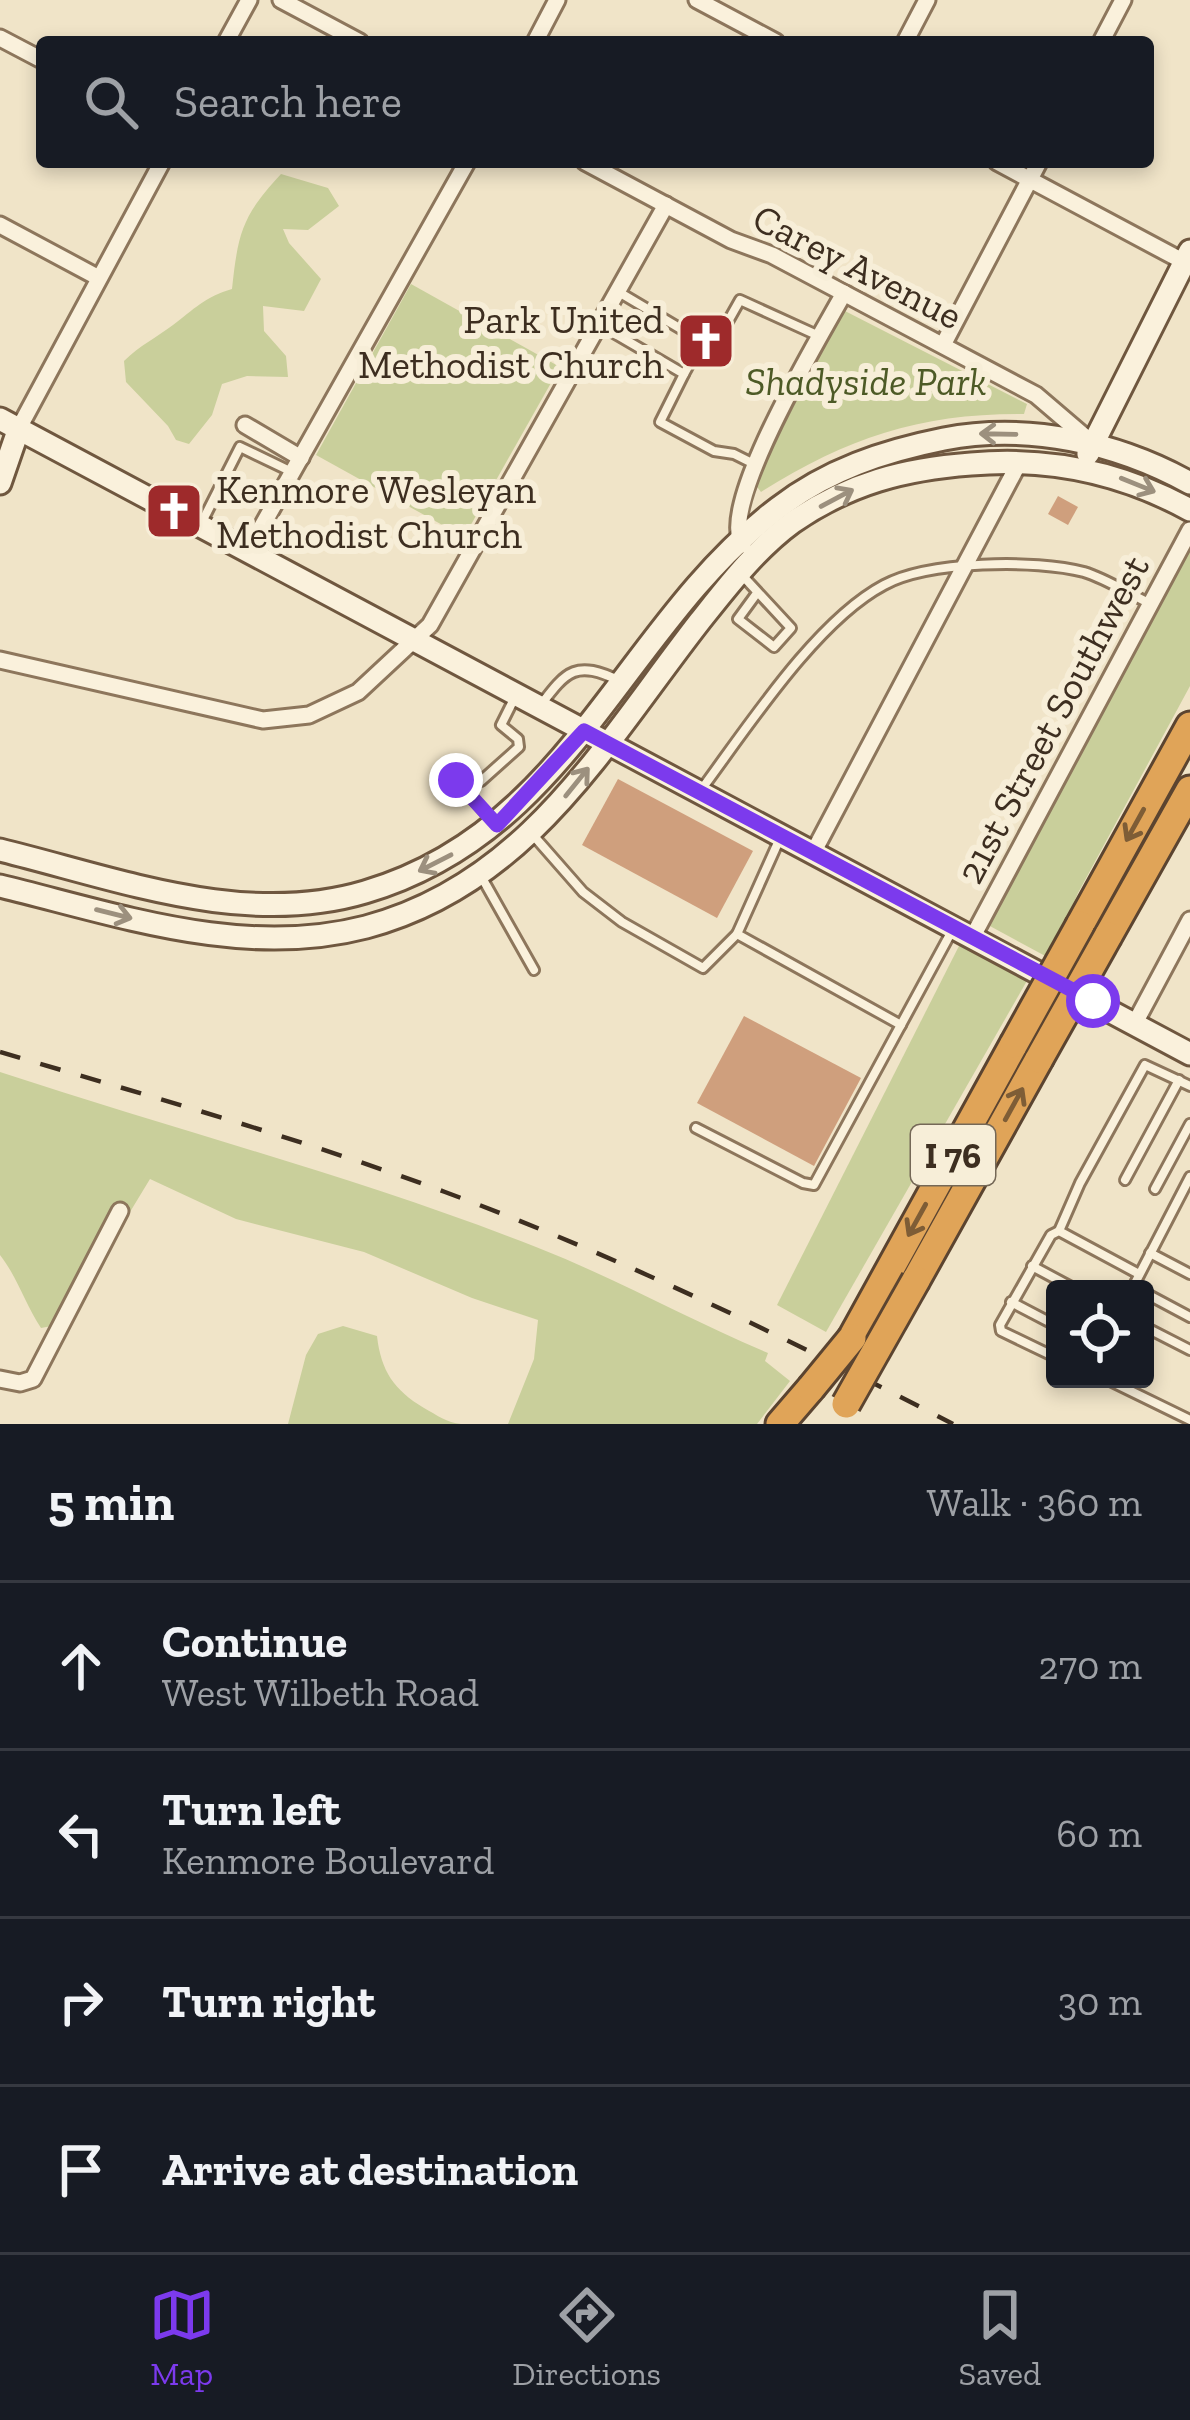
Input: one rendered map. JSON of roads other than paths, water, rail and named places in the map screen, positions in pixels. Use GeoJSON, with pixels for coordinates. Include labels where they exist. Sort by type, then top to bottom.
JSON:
{"type":"FeatureCollection","features":[{"type":"Feature","properties":{"kind":"highway","name":"I 76"},"geometry":{"type":"LineString","coordinates":[[829,1402],[852,1338],[904,1273],[1014,1044],[1190,726]]}},
{"type":"Feature","properties":{"kind":"highway","name":"I 76"},"geometry":{"type":"LineString","coordinates":[[780,1424],[829,1402],[1039,1059],[1190,790]]}},
{"type":"Feature","properties":{"kind":"highway"},"geometry":{"type":"LineString","coordinates":[[807,1424],[829,1402]]}},
{"type":"Feature","properties":{"kind":"main road"},"geometry":{"type":"LineString","coordinates":[[1083,468],[1091,442],[1188,259]]}},
{"type":"Feature","properties":{"kind":"main road"},"geometry":{"type":"LineString","coordinates":[[1,472],[9,423],[1190,1054]]}},
{"type":"Feature","properties":{"kind":"main road"},"geometry":{"type":"LineString","coordinates":[[0,850],[214,902],[272,906],[331,900],[389,884],[450,856],[497,825],[584,731],[685,602],[747,548],[800,492],[856,463],[981,433],[1091,442],[1190,483]]}},
{"type":"Feature","properties":{"kind":"main road"},"geometry":{"type":"LineString","coordinates":[[0,886],[197,933],[290,938],[368,926],[442,898],[532,834],[740,572],[747,548],[841,494],[914,468],[1019,461],[1083,468],[1121,478],[1190,510]]}},
{"type":"Feature","properties":{"kind":"street"},"geometry":{"type":"LineString","coordinates":[[229,36],[249,0]]}},
{"type":"Feature","properties":{"kind":"street"},"geometry":{"type":"LineString","coordinates":[[281,0],[349,36]]}},
{"type":"Feature","properties":{"kind":"street"},"geometry":{"type":"LineString","coordinates":[[538,36],[557,0]]}},
{"type":"Feature","properties":{"kind":"street"},"geometry":{"type":"LineString","coordinates":[[698,0],[726,6],[768,36]]}},
{"type":"Feature","properties":{"kind":"street"},"geometry":{"type":"LineString","coordinates":[[908,36],[926,0]]}},
{"type":"Feature","properties":{"kind":"street"},"geometry":{"type":"LineString","coordinates":[[1104,36],[1123,0]]}},
{"type":"Feature","properties":{"kind":"street"},"geometry":{"type":"LineString","coordinates":[[0,38],[36,57]]}},
{"type":"Feature","properties":{"kind":"street"},"geometry":{"type":"LineString","coordinates":[[9,423],[100,278],[159,168]]}},
{"type":"Feature","properties":{"kind":"street"},"geometry":{"type":"LineString","coordinates":[[248,551],[464,168]]}},
{"type":"Feature","properties":{"kind":"street","name":"Carey Avenue"},"geometry":{"type":"LineString","coordinates":[[596,168],[1036,395],[1091,442]]}},
{"type":"Feature","properties":{"kind":"street"},"geometry":{"type":"LineString","coordinates":[[1009,168],[1188,259]]}},
{"type":"Feature","properties":{"kind":"street"},"geometry":{"type":"LineString","coordinates":[[943,345],[1036,168]]}},
{"type":"Feature","properties":{"kind":"street"},"geometry":{"type":"LineString","coordinates":[[0,660],[227,714],[284,720],[309,715],[358,692],[430,625],[666,205]]}},
{"type":"Feature","properties":{"kind":"street"},"geometry":{"type":"LineString","coordinates":[[0,225],[100,278]]}},
{"type":"Feature","properties":{"kind":"street"},"geometry":{"type":"LineString","coordinates":[[747,548],[739,509],[754,464],[844,293]]}},
{"type":"Feature","properties":{"kind":"street"},"geometry":{"type":"LineString","coordinates":[[245,424],[297,465]]}},
{"type":"Feature","properties":{"kind":"street"},"geometry":{"type":"LineString","coordinates":[[814,851],[1019,461]]}},
{"type":"Feature","properties":{"kind":"street","name":"21st Street Southwest"},"geometry":{"type":"LineString","coordinates":[[963,933],[1190,530]]}},
{"type":"Feature","properties":{"kind":"street"},"geometry":{"type":"LineString","coordinates":[[1135,1024],[1190,920]]}},
{"type":"Feature","properties":{"kind":"street"},"geometry":{"type":"LineString","coordinates":[[0,1379],[27,1383],[36,1374],[120,1211]]}},
{"type":"Feature","properties":{"kind":"lane"},"geometry":{"type":"LineString","coordinates":[[617,291],[713,348]]}},
{"type":"Feature","properties":{"kind":"lane"},"geometry":{"type":"LineString","coordinates":[[754,464],[714,451],[660,422],[684,374],[695,354],[713,348],[740,300],[820,337]]}},
{"type":"Feature","properties":{"kind":"lane"},"geometry":{"type":"LineString","coordinates":[[599,324],[684,374]]}},
{"type":"Feature","properties":{"kind":"lane"},"geometry":{"type":"LineString","coordinates":[[201,526],[240,448],[297,465]]}},
{"type":"Feature","properties":{"kind":"lane"},"geometry":{"type":"LineString","coordinates":[[700,792],[772,693],[826,631],[885,584],[963,567],[1053,566],[1088,573],[1151,604]]}},
{"type":"Feature","properties":{"kind":"lane"},"geometry":{"type":"LineString","coordinates":[[740,572],[791,628],[774,647],[738,619],[757,593]]}},
{"type":"Feature","properties":{"kind":"lane"},"geometry":{"type":"LineString","coordinates":[[539,707],[558,681],[573,670],[598,670],[623,682]]}},
{"type":"Feature","properties":{"kind":"lane"},"geometry":{"type":"LineString","coordinates":[[481,781],[520,747],[518,739],[501,725],[515,695]]}},
{"type":"Feature","properties":{"kind":"lane"},"geometry":{"type":"LineString","coordinates":[[443,773],[456,780],[497,825]]}},
{"type":"Feature","properties":{"kind":"lane"},"geometry":{"type":"LineString","coordinates":[[532,834],[583,892],[622,922],[704,968],[737,934],[782,835]]}},
{"type":"Feature","properties":{"kind":"lane"},"geometry":{"type":"LineString","coordinates":[[481,874],[534,970]]}},
{"type":"Feature","properties":{"kind":"lane"},"geometry":{"type":"LineString","coordinates":[[696,1128],[803,1184],[814,1185],[901,1025],[963,933]]}},
{"type":"Feature","properties":{"kind":"lane"},"geometry":{"type":"LineString","coordinates":[[737,934],[901,1025]]}},
{"type":"Feature","properties":{"kind":"lane"},"geometry":{"type":"LineString","coordinates":[[1046,1353],[1001,1331],[1001,1319],[1051,1234],[1059,1231],[1140,1071],[1145,1065],[1155,1067],[1190,1086]]}},
{"type":"Feature","properties":{"kind":"lane"},"geometry":{"type":"LineString","coordinates":[[1125,1180],[1179,1080]]}},
{"type":"Feature","properties":{"kind":"lane"},"geometry":{"type":"LineString","coordinates":[[1155,1189],[1190,1124]]}},
{"type":"Feature","properties":{"kind":"lane"},"geometry":{"type":"LineString","coordinates":[[1138,1280],[1190,1177]]}},
{"type":"Feature","properties":{"kind":"lane"},"geometry":{"type":"LineString","coordinates":[[1059,1231],[1139,1274]]}},
{"type":"Feature","properties":{"kind":"lane"},"geometry":{"type":"LineString","coordinates":[[1150,1253],[1190,1274]]}},
{"type":"Feature","properties":{"kind":"lane"},"geometry":{"type":"LineString","coordinates":[[1032,1266],[1058,1280]]}},
{"type":"Feature","properties":{"kind":"lane"},"geometry":{"type":"LineString","coordinates":[[1154,1298],[1190,1317]]}},
{"type":"Feature","properties":{"kind":"lane"},"geometry":{"type":"LineString","coordinates":[[1011,1302],[1046,1320]]}},
{"type":"Feature","properties":{"kind":"lane"},"geometry":{"type":"LineString","coordinates":[[1154,1332],[1190,1350]]}},
{"type":"Feature","properties":{"kind":"lane"},"geometry":{"type":"LineString","coordinates":[[1124,1388],[1190,1420]]}},
{"type":"Feature","properties":{"kind":"railway"},"geometry":{"type":"LineString","coordinates":[[0,1052],[224,1118],[510,1217],[702,1300],[953,1424]]}},
{"type":"Feature","properties":{"kind":"place","name":"Park United Methodist Church"},"geometry":{"type":"Point","coordinates":[706,341]}},
{"type":"Feature","properties":{"kind":"place","name":"Kenmore Wesleyan Methodist Church"},"geometry":{"type":"Point","coordinates":[174,511]}},
{"type":"Feature","properties":{"kind":"park label","name":"Shadyside Park"},"geometry":{"type":"Point","coordinates":[866,381]}}]}
